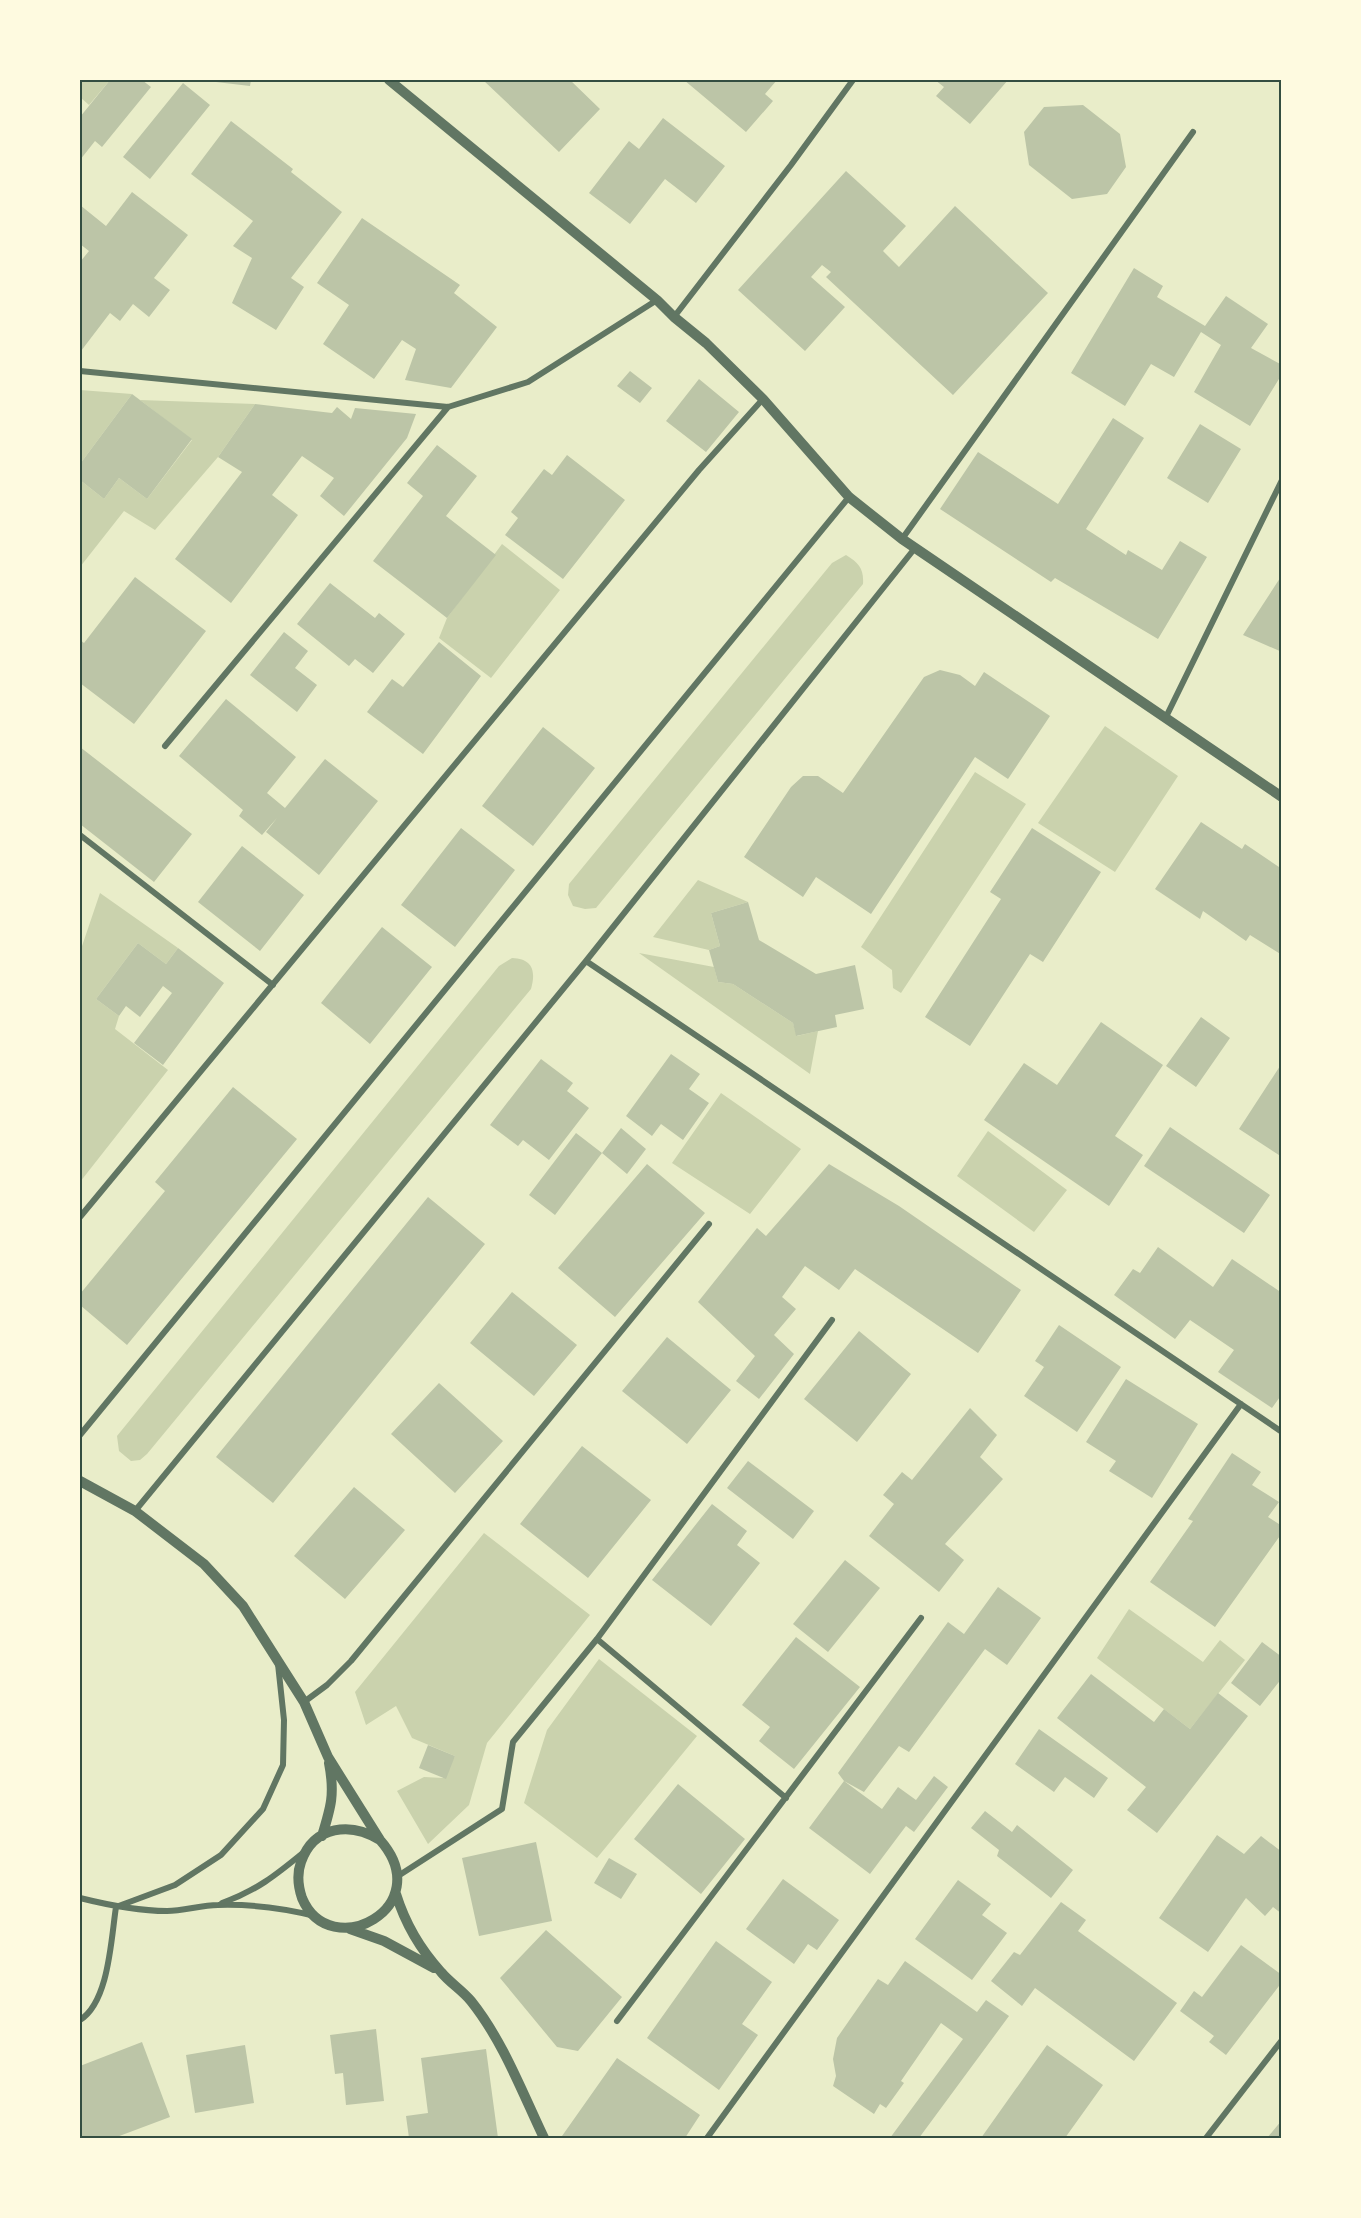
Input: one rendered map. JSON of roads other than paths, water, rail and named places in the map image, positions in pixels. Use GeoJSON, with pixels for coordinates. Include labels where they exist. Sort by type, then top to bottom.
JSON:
{"type":"FeatureCollection","features":[{"type":"Feature","properties":{"kind":"street"},"geometry":{"type":"LineString","coordinates":[[389,80],[657,300],[706,343],[763,399],[849,497],[902,539],[1281,798]]}},
{"type":"Feature","properties":{"kind":"street"},"geometry":{"type":"LineString","coordinates":[[674,317],[853,80]]}},
{"type":"Feature","properties":{"kind":"street"},"geometry":{"type":"LineString","coordinates":[[902,539],[1193,132]]}},
{"type":"Feature","properties":{"kind":"street"},"geometry":{"type":"LineString","coordinates":[[80,371],[448,407],[528,382],[657,300]]}},
{"type":"Feature","properties":{"kind":"street"},"geometry":{"type":"LineString","coordinates":[[80,1217],[692,479],[763,399]]}},
{"type":"Feature","properties":{"kind":"street"},"geometry":{"type":"LineString","coordinates":[[165,746],[448,407]]}},
{"type":"Feature","properties":{"kind":"street"},"geometry":{"type":"LineString","coordinates":[[1165,719],[1281,480]]}},
{"type":"Feature","properties":{"kind":"street"},"geometry":{"type":"LineString","coordinates":[[80,1435],[849,497]]}},
{"type":"Feature","properties":{"kind":"street"},"geometry":{"type":"LineString","coordinates":[[135,1511],[586,961],[915,548]]}},
{"type":"Feature","properties":{"kind":"street"},"geometry":{"type":"LineString","coordinates":[[80,835],[273,985]]}},
{"type":"Feature","properties":{"kind":"street"},"geometry":{"type":"LineString","coordinates":[[586,961],[1281,1431]]}},
{"type":"Feature","properties":{"kind":"street"},"geometry":{"type":"LineString","coordinates":[[304,1702],[327,1685],[351,1661],[709,1224]]}},
{"type":"Feature","properties":{"kind":"street"},"geometry":{"type":"LineString","coordinates":[[398,1876],[502,1809],[513,1742],[597,1639],[832,1320]]}},
{"type":"Feature","properties":{"kind":"street"},"geometry":{"type":"LineString","coordinates":[[707,2139],[1241,1404]]}},
{"type":"Feature","properties":{"kind":"street"},"geometry":{"type":"LineString","coordinates":[[80,1480],[135,1511],[204,1564],[243,1606],[304,1702],[328,1757],[396,1863],[398,1876],[396,1894],[388,1908],[363,1926],[347,1928]]}},
{"type":"Feature","properties":{"kind":"street"},"geometry":{"type":"LineString","coordinates":[[617,2021],[921,1618]]}},
{"type":"Feature","properties":{"kind":"street"},"geometry":{"type":"LineString","coordinates":[[597,1639],[786,1798]]}},
{"type":"Feature","properties":{"kind":"street"},"geometry":{"type":"LineString","coordinates":[[116,1907],[175,1885],[221,1855],[263,1809],[283,1765],[284,1720],[278,1662]]}},
{"type":"Feature","properties":{"kind":"street"},"geometry":{"type":"LineString","coordinates":[[322,1836],[331,1809],[333,1786],[328,1757]]}},
{"type":"Feature","properties":{"kind":"street"},"geometry":{"type":"LineString","coordinates":[[216,1905],[245,1895],[270,1880],[322,1836],[336,1830],[352,1828],[367,1832],[380,1840]]}},
{"type":"Feature","properties":{"kind":"street"},"geometry":{"type":"LineString","coordinates":[[309,1848],[301,1861],[298,1876],[305,1905],[315,1916],[330,1925],[347,1928],[384,1941],[441,1972]]}},
{"type":"Feature","properties":{"kind":"street"},"geometry":{"type":"LineString","coordinates":[[396,1894],[404,1919],[420,1946],[441,1972],[470,2000],[495,2036],[544,2139]]}},
{"type":"Feature","properties":{"kind":"street"},"geometry":{"type":"LineString","coordinates":[[80,1898],[116,1907],[168,1911],[216,1905],[271,1908],[315,1916]]}},
{"type":"Feature","properties":{"kind":"street"},"geometry":{"type":"LineString","coordinates":[[80,2020],[87,2016],[104,1986],[116,1907]]}},
{"type":"Feature","properties":{"kind":"street"},"geometry":{"type":"LineString","coordinates":[[1206,2139],[1281,2040]]}}]}
